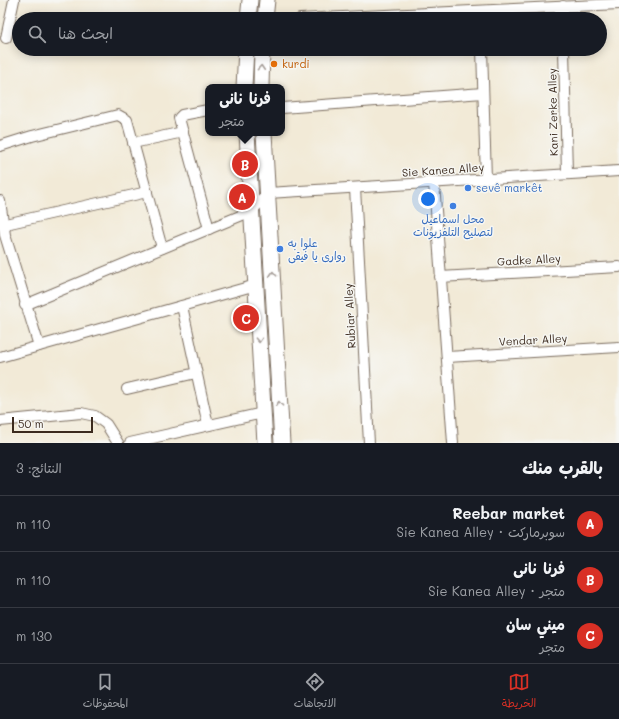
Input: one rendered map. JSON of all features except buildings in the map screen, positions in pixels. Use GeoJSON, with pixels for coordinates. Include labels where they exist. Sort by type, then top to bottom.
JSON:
{"type":"FeatureCollection","features":[{"type":"Feature","properties":{"kind":"main road"},"geometry":{"type":"LineString","coordinates":[[249,12],[250,0]]}},
{"type":"Feature","properties":{"kind":"main road"},"geometry":{"type":"LineString","coordinates":[[266,12],[267,0]]}},
{"type":"Feature","properties":{"kind":"main road"},"geometry":{"type":"LineString","coordinates":[[244,84],[246,56]]}},
{"type":"Feature","properties":{"kind":"main road"},"geometry":{"type":"LineString","coordinates":[[261,84],[262,56]]}},
{"type":"Feature","properties":{"kind":"main road"},"geometry":{"type":"LineString","coordinates":[[247,136],[265,443]]}},
{"type":"Feature","properties":{"kind":"main road"},"geometry":{"type":"LineString","coordinates":[[264,136],[282,443]]}},
{"type":"Feature","properties":{"kind":"street"},"geometry":{"type":"LineString","coordinates":[[6,38],[14,0]]}},
{"type":"Feature","properties":{"kind":"street"},"geometry":{"type":"LineString","coordinates":[[508,12],[562,6],[619,4]]}},
{"type":"Feature","properties":{"kind":"street"},"geometry":{"type":"LineString","coordinates":[[562,6],[562,12]]}},
{"type":"Feature","properties":{"kind":"street"},"geometry":{"type":"LineString","coordinates":[[482,56],[486,180]]}},
{"type":"Feature","properties":{"kind":"street","name":"Kani Zerke Alley"},"geometry":{"type":"LineString","coordinates":[[564,56],[567,174]]}},
{"type":"Feature","properties":{"kind":"street"},"geometry":{"type":"LineString","coordinates":[[285,108],[482,93]]}},
{"type":"Feature","properties":{"kind":"street"},"geometry":{"type":"LineString","coordinates":[[205,111],[182,115],[179,118],[209,229]]}},
{"type":"Feature","properties":{"kind":"street"},"geometry":{"type":"LineString","coordinates":[[0,146],[32,136],[118,115],[128,120],[162,248]]}},
{"type":"Feature","properties":{"kind":"street"},"geometry":{"type":"LineString","coordinates":[[133,143],[183,132]]}},
{"type":"Feature","properties":{"kind":"street","name":"Sie Kanea Alley"},"geometry":{"type":"LineString","coordinates":[[268,193],[619,171]]}},
{"type":"Feature","properties":{"kind":"street"},"geometry":{"type":"LineString","coordinates":[[434,183],[453,443]]}},
{"type":"Feature","properties":{"kind":"street","name":"Rubiar Alley"},"geometry":{"type":"LineString","coordinates":[[355,188],[369,443]]}},
{"type":"Feature","properties":{"kind":"street"},"geometry":{"type":"LineString","coordinates":[[5,227],[10,223],[147,192]]}},
{"type":"Feature","properties":{"kind":"street"},"geometry":{"type":"LineString","coordinates":[[25,305],[252,211],[268,193]]}},
{"type":"Feature","properties":{"kind":"street"},"geometry":{"type":"LineString","coordinates":[[0,201],[5,235],[25,305],[40,346]]}},
{"type":"Feature","properties":{"kind":"street","name":"Gadke Alley"},"geometry":{"type":"LineString","coordinates":[[440,277],[619,267]]}},
{"type":"Feature","properties":{"kind":"street"},"geometry":{"type":"LineString","coordinates":[[0,357],[256,285]]}},
{"type":"Feature","properties":{"kind":"street"},"geometry":{"type":"LineString","coordinates":[[182,306],[208,425]]}},
{"type":"Feature","properties":{"kind":"street","name":"Vendar Alley"},"geometry":{"type":"LineString","coordinates":[[447,357],[619,347]]}},
{"type":"Feature","properties":{"kind":"street"},"geometry":{"type":"LineString","coordinates":[[127,389],[196,372]]}},
{"type":"Feature","properties":{"kind":"street"},"geometry":{"type":"LineString","coordinates":[[0,421],[81,413],[95,416],[106,424],[118,443]]}},
{"type":"Feature","properties":{"kind":"street"},"geometry":{"type":"LineString","coordinates":[[130,443],[263,413]]}},
{"type":"Feature","properties":{"kind":"place","name":"kurdi"},"geometry":{"type":"Point","coordinates":[274,64]}},
{"type":"Feature","properties":{"kind":"place","name":"فرنا نانى"},"geometry":{"type":"Point","coordinates":[245,164]}},
{"type":"Feature","properties":{"kind":"place","name":"sevê markêt"},"geometry":{"type":"Point","coordinates":[468,188]}},
{"type":"Feature","properties":{"kind":"place","name":"Reebar market"},"geometry":{"type":"Point","coordinates":[242,197]}},
{"type":"Feature","properties":{"kind":"place","name":"محل اسماعيل لتصليح التلفزيونات"},"geometry":{"type":"Point","coordinates":[453,206]}},
{"type":"Feature","properties":{"kind":"place","name":"علوا به رواری یا فیقی"},"geometry":{"type":"Point","coordinates":[280,249]}},
{"type":"Feature","properties":{"kind":"place","name":"ميني سان"},"geometry":{"type":"Point","coordinates":[246,318]}}]}
